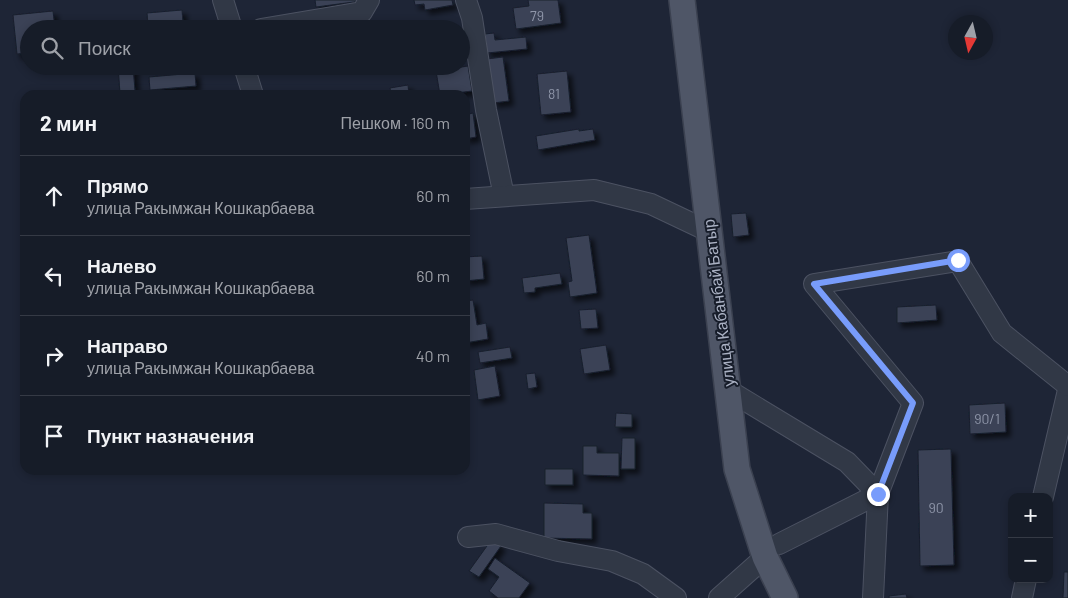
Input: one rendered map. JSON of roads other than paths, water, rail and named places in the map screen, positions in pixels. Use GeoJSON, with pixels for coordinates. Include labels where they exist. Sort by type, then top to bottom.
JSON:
{"type":"FeatureCollection","features":[{"type":"Feature","properties":{"kind":"main road","name":"улица Кабанбай Батыр"},"geometry":{"type":"LineString","coordinates":[[682,0],[737,469],[772,551],[785,598]]}},
{"type":"Feature","properties":{"kind":"street"},"geometry":{"type":"LineString","coordinates":[[223,0],[229,20]]}},
{"type":"Feature","properties":{"kind":"street"},"geometry":{"type":"LineString","coordinates":[[314,20],[362,12],[369,0]]}},
{"type":"Feature","properties":{"kind":"street"},"geometry":{"type":"LineString","coordinates":[[466,0],[472,18],[486,110],[504,196]]}},
{"type":"Feature","properties":{"kind":"street"},"geometry":{"type":"LineString","coordinates":[[247,75],[252,90]]}},
{"type":"Feature","properties":{"kind":"street"},"geometry":{"type":"LineString","coordinates":[[470,199],[594,190],[651,204],[710,232]]}},
{"type":"Feature","properties":{"kind":"street"},"geometry":{"type":"LineString","coordinates":[[873,598],[878,494],[913,403],[814,284],[958,260],[1002,333],[1068,388],[1044,493]]}},
{"type":"Feature","properties":{"kind":"street"},"geometry":{"type":"LineString","coordinates":[[728,390],[847,462],[878,494]]}},
{"type":"Feature","properties":{"kind":"street"},"geometry":{"type":"LineString","coordinates":[[719,598],[772,551],[878,494]]}},
{"type":"Feature","properties":{"kind":"street"},"geometry":{"type":"LineString","coordinates":[[468,537],[496,534],[558,551],[612,560],[643,574],[676,598]]}},
{"type":"Feature","properties":{"kind":"street"},"geometry":{"type":"LineString","coordinates":[[1022,598],[1025,583]]}}]}
